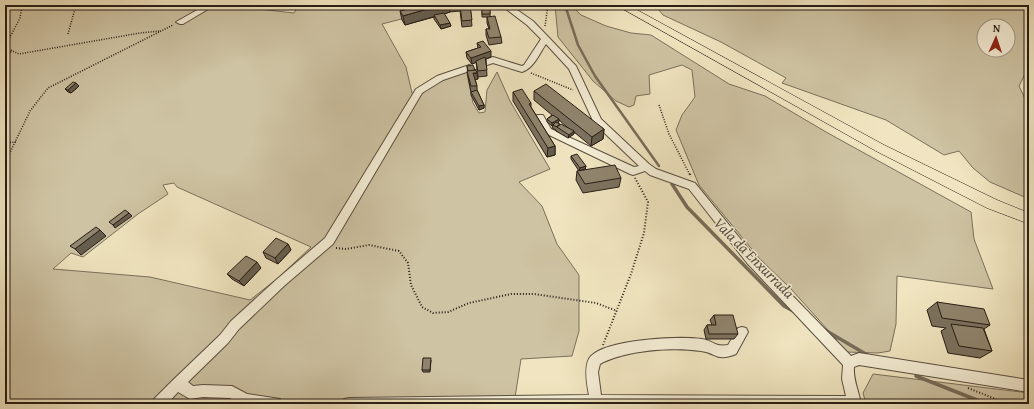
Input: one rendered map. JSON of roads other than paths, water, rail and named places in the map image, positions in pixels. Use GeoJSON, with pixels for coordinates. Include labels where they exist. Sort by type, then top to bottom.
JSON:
{"type":"FeatureCollection","features":[{"type":"Feature","properties":{"kind":"main road"},"geometry":{"type":"LineString","coordinates":[[625,7],[880,148],[992,204],[1029,219]]}},
{"type":"Feature","properties":{"kind":"street"},"geometry":{"type":"LineString","coordinates":[[180,22],[211,5]]}},
{"type":"Feature","properties":{"kind":"street"},"geometry":{"type":"LineString","coordinates":[[1021,5],[1029,8]]}},
{"type":"Feature","properties":{"kind":"street"},"geometry":{"type":"LineString","coordinates":[[508,8],[517,12],[530,22],[573,68],[586,94],[597,122],[653,172],[692,186],[751,260],[849,363]]}},
{"type":"Feature","properties":{"kind":"street"},"geometry":{"type":"LineString","coordinates":[[159,404],[176,385],[224,339],[235,325],[280,283],[329,241],[419,91],[440,78],[493,60],[522,69],[527,67],[545,39]]}},
{"type":"Feature","properties":{"kind":"street"},"geometry":{"type":"LineString","coordinates":[[540,117],[548,131],[633,170],[646,167]]}},
{"type":"Feature","properties":{"kind":"street"},"geometry":{"type":"LineString","coordinates":[[596,402],[592,372],[595,360],[608,353],[652,344],[703,345],[718,352],[732,350],[742,332]]}},
{"type":"Feature","properties":{"kind":"street"},"geometry":{"type":"LineString","coordinates":[[349,404],[596,402],[855,403],[846,372],[849,363],[859,359],[1029,386]]}},
{"type":"Feature","properties":{"kind":"street"},"geometry":{"type":"LineString","coordinates":[[176,385],[186,388],[190,393],[203,391],[232,392],[245,400],[275,404]]}},
{"type":"Feature","properties":{"kind":"waterway","name":"Vala da Enxurrada"},"geometry":{"type":"LineString","coordinates":[[565,5],[578,45],[595,76],[659,166]]}},
{"type":"Feature","properties":{"kind":"waterway","name":"Vala da Enxurrada"},"geometry":{"type":"LineString","coordinates":[[672,184],[687,207],[784,306],[795,312]]}},
{"type":"Feature","properties":{"kind":"waterway","name":"Vala da Enxurrada"},"geometry":{"type":"LineString","coordinates":[[825,330],[869,356]]}},
{"type":"Feature","properties":{"kind":"waterway","name":"Vala da Enxurrada"},"geometry":{"type":"LineString","coordinates":[[916,376],[987,404]]}}]}
